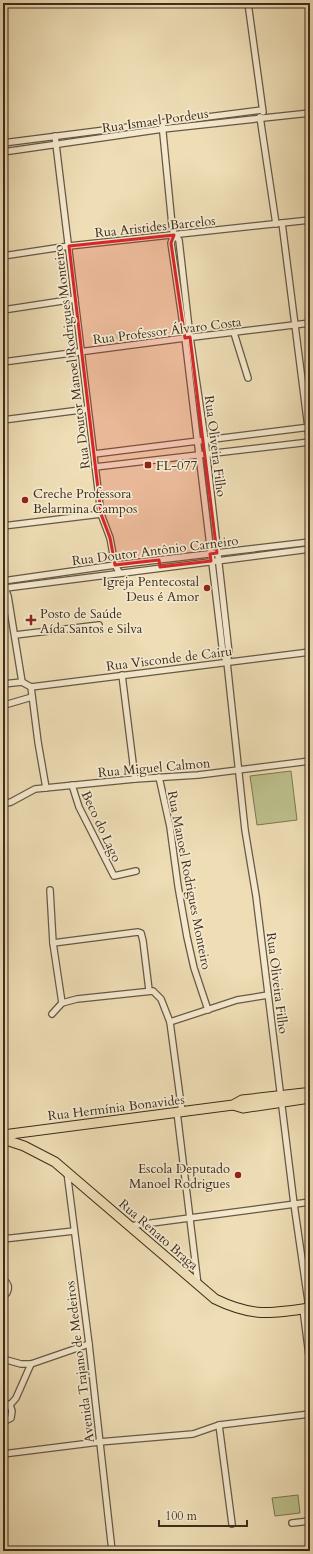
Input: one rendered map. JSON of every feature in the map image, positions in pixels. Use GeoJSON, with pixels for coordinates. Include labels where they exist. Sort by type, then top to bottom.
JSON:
{"type":"FeatureCollection","features":[{"type":"Feature","properties":{"kind":"main road","name":"Rua Hermínia Bonavides"},"geometry":{"type":"LineString","coordinates":[[282,1099],[310,1094]]}},
{"type":"Feature","properties":{"kind":"main road","name":"Rua Hermínia Bonavides"},"geometry":{"type":"LineString","coordinates":[[3,1135],[233,1105],[242,1100],[310,1098]]}},
{"type":"Feature","properties":{"kind":"main road","name":"Rua Renato Braga"},"geometry":{"type":"LineString","coordinates":[[3,1139],[41,1154],[67,1172],[198,1286],[215,1299],[241,1310],[272,1313],[307,1308]]}},
{"type":"Feature","properties":{"kind":"street"},"geometry":{"type":"LineString","coordinates":[[95,467],[310,442],[294,325],[262,117],[248,3]]}},
{"type":"Feature","properties":{"kind":"street","name":"Rua Ismael Pordeus"},"geometry":{"type":"LineString","coordinates":[[3,143],[262,110]]}},
{"type":"Feature","properties":{"kind":"street","name":"Rua Ismael Pordeus"},"geometry":{"type":"LineString","coordinates":[[3,152],[163,129],[262,117],[310,113]]}},
{"type":"Feature","properties":{"kind":"street","name":"Rua Oliveira Filho"},"geometry":{"type":"LineString","coordinates":[[162,123],[174,235],[171,243],[205,440],[229,653],[227,662],[245,830],[256,896],[282,1099],[307,1308],[310,1363]]}},
{"type":"Feature","properties":{"kind":"street","name":"Rua Doutor Manoel Rodrigues Monteiro"},"geometry":{"type":"LineString","coordinates":[[55,136],[101,514],[110,538],[115,565],[119,572]]}},
{"type":"Feature","properties":{"kind":"street","name":"Rua Aristides Barcelos"},"geometry":{"type":"LineString","coordinates":[[3,256],[69,246],[310,220]]}},
{"type":"Feature","properties":{"kind":"street"},"geometry":{"type":"LineString","coordinates":[[3,310],[75,299]]}},
{"type":"Feature","properties":{"kind":"street","name":"Rua Professor Álvaro Costa"},"geometry":{"type":"LineString","coordinates":[[3,362],[310,323]]}},
{"type":"Feature","properties":{"kind":"street"},"geometry":{"type":"LineString","coordinates":[[234,333],[248,378]]}},
{"type":"Feature","properties":{"kind":"street","name":"Rua Oliveira Filho"},"geometry":{"type":"LineString","coordinates":[[187,338],[196,441],[223,654],[227,662]]}},
{"type":"Feature","properties":{"kind":"street"},"geometry":{"type":"LineString","coordinates":[[3,420],[88,409]]}},
{"type":"Feature","properties":{"kind":"street"},"geometry":{"type":"LineString","coordinates":[[94,454],[309,427]]}},
{"type":"Feature","properties":{"kind":"street"},"geometry":{"type":"LineString","coordinates":[[3,526],[101,514]]}},
{"type":"Feature","properties":{"kind":"street","name":"Rua Doutor Antônio Carneiro"},"geometry":{"type":"LineString","coordinates":[[4,584],[115,565],[310,542]]}},
{"type":"Feature","properties":{"kind":"street","name":"Rua Doutor Antônio Carneiro"},"geometry":{"type":"LineString","coordinates":[[4,584],[132,571],[310,549]]}},
{"type":"Feature","properties":{"kind":"street"},"geometry":{"type":"LineString","coordinates":[[159,560],[160,567]]}},
{"type":"Feature","properties":{"kind":"street"},"geometry":{"type":"LineString","coordinates":[[132,563],[132,571]]}},
{"type":"Feature","properties":{"kind":"street"},"geometry":{"type":"LineString","coordinates":[[214,583],[221,583]]}},
{"type":"Feature","properties":{"kind":"street"},"geometry":{"type":"LineString","coordinates":[[4,584],[15,635],[22,682]]}},
{"type":"Feature","properties":{"kind":"street"},"geometry":{"type":"LineString","coordinates":[[217,609],[224,608]]}},
{"type":"Feature","properties":{"kind":"street"},"geometry":{"type":"LineString","coordinates":[[15,635],[99,625]]}},
{"type":"Feature","properties":{"kind":"street","name":"Rua Visconde de Cairu"},"geometry":{"type":"LineString","coordinates":[[31,687],[310,652]]}},
{"type":"Feature","properties":{"kind":"street"},"geometry":{"type":"LineString","coordinates":[[122,675],[136,779]]}},
{"type":"Feature","properties":{"kind":"street"},"geometry":{"type":"LineString","coordinates":[[3,684],[22,682],[31,687],[46,788]]}},
{"type":"Feature","properties":{"kind":"street"},"geometry":{"type":"LineString","coordinates":[[3,704],[32,697]]}},
{"type":"Feature","properties":{"kind":"street","name":"Rua Miguel Calmon"},"geometry":{"type":"LineString","coordinates":[[3,804],[11,802],[36,789],[239,770],[310,761]]}},
{"type":"Feature","properties":{"kind":"street","name":"Rua Manoel Rodrigues Monteiro"},"geometry":{"type":"LineString","coordinates":[[159,777],[170,827],[187,937],[194,968],[208,1010]]}},
{"type":"Feature","properties":{"kind":"street","name":"Beco do Lago"},"geometry":{"type":"LineString","coordinates":[[72,785],[79,807],[114,876],[136,871]]}},
{"type":"Feature","properties":{"kind":"street"},"geometry":{"type":"LineString","coordinates":[[50,890],[53,943],[62,1003]]}},
{"type":"Feature","properties":{"kind":"street"},"geometry":{"type":"LineString","coordinates":[[53,943],[138,932],[143,936],[149,990]]}},
{"type":"Feature","properties":{"kind":"street"},"geometry":{"type":"LineString","coordinates":[[52,1014],[62,1003],[149,990],[153,991],[162,1000],[170,1022],[198,1286]]}},
{"type":"Feature","properties":{"kind":"street"},"geometry":{"type":"LineString","coordinates":[[170,1022],[237,1000],[268,995]]}},
{"type":"Feature","properties":{"kind":"street","name":"Avenida Trajano de Medeiros"},"geometry":{"type":"LineString","coordinates":[[67,1172],[89,1344],[112,1551]]}},
{"type":"Feature","properties":{"kind":"street"},"geometry":{"type":"LineString","coordinates":[[129,1226],[310,1202]]}},
{"type":"Feature","properties":{"kind":"street"},"geometry":{"type":"LineString","coordinates":[[3,1239],[74,1231]]}},
{"type":"Feature","properties":{"kind":"street"},"geometry":{"type":"LineString","coordinates":[[3,1280],[7,1283],[8,1288],[6,1294],[3,1296]]}},
{"type":"Feature","properties":{"kind":"street"},"geometry":{"type":"LineString","coordinates":[[3,1359],[21,1364],[31,1364],[89,1344]]}},
{"type":"Feature","properties":{"kind":"street"},"geometry":{"type":"LineString","coordinates":[[10,1405],[16,1398],[31,1364]]}},
{"type":"Feature","properties":{"kind":"street"},"geometry":{"type":"LineString","coordinates":[[3,1402],[10,1405],[12,1408],[12,1415],[8,1420],[3,1422]]}},
{"type":"Feature","properties":{"kind":"street"},"geometry":{"type":"LineString","coordinates":[[3,1454],[99,1442],[193,1434],[219,1425],[310,1414]]}},
{"type":"Feature","properties":{"kind":"street"},"geometry":{"type":"LineString","coordinates":[[219,1425],[232,1524]]}},
{"type":"Feature","properties":{"kind":"street"},"geometry":{"type":"LineString","coordinates":[[292,1523],[310,1521]]}},
{"type":"Feature","properties":{"kind":"highlighted area"},"geometry":{"type":"Polygon","coordinates":[[[174,235],[171,243],[185,338],[190,337],[217,553],[210,554],[211,561],[160,567],[159,560],[115,565],[110,538],[101,514],[69,246],[174,235]]]}},
{"type":"Feature","properties":{"kind":"green space"},"geometry":{"type":"Polygon","coordinates":[[[291,771],[297,820],[257,825],[250,776],[291,771]]]}},
{"type":"Feature","properties":{"kind":"green space"},"geometry":{"type":"Polygon","coordinates":[[[298,1495],[300,1513],[275,1516],[272,1498],[298,1495]]]}},
{"type":"Feature","properties":{"kind":"place","name":"FL-077"},"geometry":{"type":"Point","coordinates":[148,465]}},
{"type":"Feature","properties":{"kind":"place","name":"Creche Professora Belarmina Campos"},"geometry":{"type":"Point","coordinates":[25,500]}},
{"type":"Feature","properties":{"kind":"place","name":"Igreja Pentecostal Deus é Amor"},"geometry":{"type":"Point","coordinates":[207,588]}},
{"type":"Feature","properties":{"kind":"place","name":"Posto de Saúde Aída Santos e Silva"},"geometry":{"type":"Point","coordinates":[31,620]}},
{"type":"Feature","properties":{"kind":"place","name":"Escola Deputado Manoel Rodrigues"},"geometry":{"type":"Point","coordinates":[238,1175]}}]}
